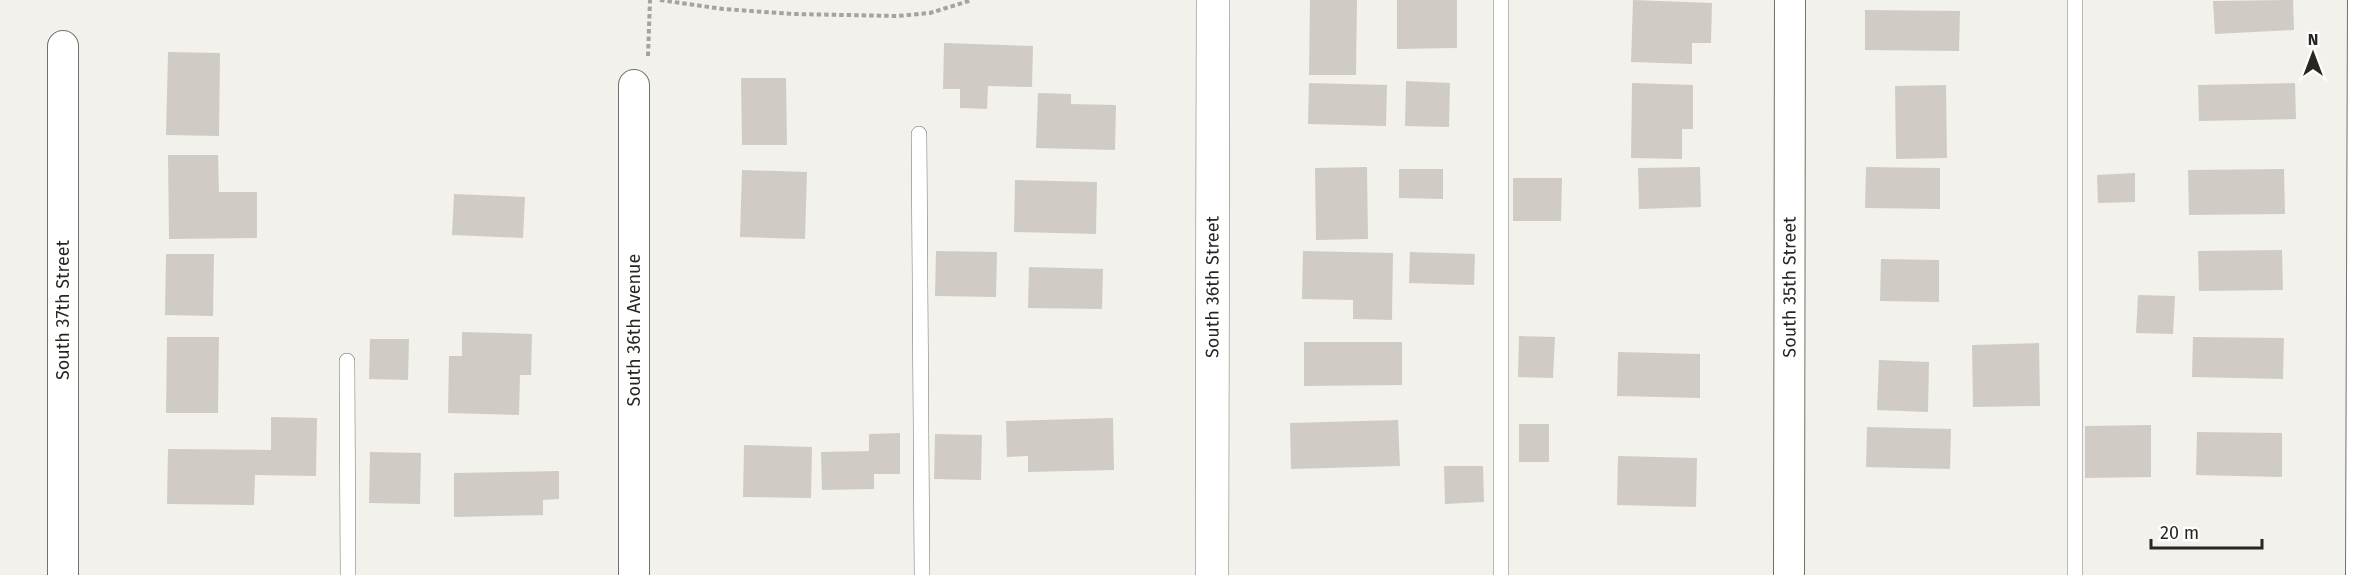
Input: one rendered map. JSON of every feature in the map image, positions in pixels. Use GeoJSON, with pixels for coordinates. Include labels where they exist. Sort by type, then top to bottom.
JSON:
{"type":"FeatureCollection","features":[{"type":"Feature","properties":{"kind":"street","name":"South 36th Street"},"geometry":{"type":"LineString","coordinates":[[1212,575],[1213,0]]}},
{"type":"Feature","properties":{"kind":"street","name":"South 35th Street"},"geometry":{"type":"LineString","coordinates":[[1788,575],[1790,0]]}},
{"type":"Feature","properties":{"kind":"street"},"geometry":{"type":"LineString","coordinates":[[2361,575],[2363,0]]}},
{"type":"Feature","properties":{"kind":"street","name":"South 37th Street"},"geometry":{"type":"LineString","coordinates":[[63,46],[63,575]]}},
{"type":"Feature","properties":{"kind":"street","name":"South 36th Avenue"},"geometry":{"type":"LineString","coordinates":[[634,85],[634,575]]}},
{"type":"Feature","properties":{"kind":"lane"},"geometry":{"type":"LineString","coordinates":[[1501,0],[1501,575]]}},
{"type":"Feature","properties":{"kind":"lane"},"geometry":{"type":"LineString","coordinates":[[2075,0],[2075,575]]}},
{"type":"Feature","properties":{"kind":"lane"},"geometry":{"type":"LineString","coordinates":[[919,134],[922,575]]}},
{"type":"Feature","properties":{"kind":"lane"},"geometry":{"type":"LineString","coordinates":[[347,361],[348,575]]}},
{"type":"Feature","properties":{"kind":"path"},"geometry":{"type":"LineString","coordinates":[[634,85],[648,57],[650,0]]}},
{"type":"Feature","properties":{"kind":"path"},"geometry":{"type":"LineString","coordinates":[[660,0],[723,9],[781,13],[897,16],[930,13],[972,0]]}},
{"type":"Feature","properties":{"kind":"building"},"geometry":{"type":"Polygon","coordinates":[[[1310,0],[1357,0],[1356,75],[1309,75],[1310,0]]]}},
{"type":"Feature","properties":{"kind":"building"},"geometry":{"type":"Polygon","coordinates":[[[1397,0],[1457,0],[1457,48],[1397,49],[1397,0]]]}},
{"type":"Feature","properties":{"kind":"building"},"geometry":{"type":"Polygon","coordinates":[[[1633,0],[1712,3],[1711,43],[1692,43],[1692,64],[1631,62],[1633,0]]]}},
{"type":"Feature","properties":{"kind":"building"},"geometry":{"type":"Polygon","coordinates":[[[2293,0],[2294,30],[2215,34],[2213,1],[2293,0]]]}},
{"type":"Feature","properties":{"kind":"building"},"geometry":{"type":"Polygon","coordinates":[[[1865,10],[1960,11],[1959,51],[1865,50],[1865,10]]]}},
{"type":"Feature","properties":{"kind":"building"},"geometry":{"type":"Polygon","coordinates":[[[944,43],[1033,46],[1032,87],[988,86],[987,109],[960,108],[960,89],[943,89],[944,43]]]}},
{"type":"Feature","properties":{"kind":"building"},"geometry":{"type":"Polygon","coordinates":[[[168,52],[220,53],[219,136],[166,135],[168,52]]]}},
{"type":"Feature","properties":{"kind":"building"},"geometry":{"type":"Polygon","coordinates":[[[741,78],[786,78],[787,145],[742,145],[741,78]]]}},
{"type":"Feature","properties":{"kind":"building"},"geometry":{"type":"Polygon","coordinates":[[[1406,81],[1450,83],[1449,127],[1405,126],[1406,81]]]}},
{"type":"Feature","properties":{"kind":"building"},"geometry":{"type":"Polygon","coordinates":[[[1309,83],[1387,85],[1386,126],[1308,124],[1309,83]]]}},
{"type":"Feature","properties":{"kind":"building"},"geometry":{"type":"Polygon","coordinates":[[[1632,83],[1693,85],[1693,129],[1682,129],[1682,159],[1631,158],[1632,83]]]}},
{"type":"Feature","properties":{"kind":"building"},"geometry":{"type":"Polygon","coordinates":[[[2295,83],[2296,119],[2199,121],[2198,85],[2295,83]]]}},
{"type":"Feature","properties":{"kind":"building"},"geometry":{"type":"Polygon","coordinates":[[[1946,85],[1947,158],[1896,159],[1895,86],[1946,85]]]}},
{"type":"Feature","properties":{"kind":"building"},"geometry":{"type":"Polygon","coordinates":[[[1038,93],[1071,94],[1071,104],[1116,105],[1115,150],[1036,148],[1038,93]]]}},
{"type":"Feature","properties":{"kind":"building"},"geometry":{"type":"Polygon","coordinates":[[[168,155],[218,155],[219,192],[257,192],[257,238],[169,239],[168,155]]]}},
{"type":"Feature","properties":{"kind":"building"},"geometry":{"type":"Polygon","coordinates":[[[1367,167],[1368,239],[1316,240],[1315,168],[1367,167]]]}},
{"type":"Feature","properties":{"kind":"building"},"geometry":{"type":"Polygon","coordinates":[[[1700,167],[1701,207],[1639,209],[1638,168],[1700,167]]]}},
{"type":"Feature","properties":{"kind":"building"},"geometry":{"type":"Polygon","coordinates":[[[1866,167],[1940,168],[1940,209],[1865,208],[1866,167]]]}},
{"type":"Feature","properties":{"kind":"building"},"geometry":{"type":"Polygon","coordinates":[[[1399,169],[1443,169],[1443,199],[1399,198],[1399,169]]]}},
{"type":"Feature","properties":{"kind":"building"},"geometry":{"type":"Polygon","coordinates":[[[2284,169],[2285,214],[2189,215],[2188,170],[2284,169]]]}},
{"type":"Feature","properties":{"kind":"building"},"geometry":{"type":"Polygon","coordinates":[[[742,170],[807,172],[805,239],[740,237],[742,170]]]}},
{"type":"Feature","properties":{"kind":"building"},"geometry":{"type":"Polygon","coordinates":[[[2135,173],[2135,202],[2098,203],[2097,175],[2135,173]]]}},
{"type":"Feature","properties":{"kind":"building"},"geometry":{"type":"Polygon","coordinates":[[[1513,178],[1562,178],[1561,221],[1513,221],[1513,178]]]}},
{"type":"Feature","properties":{"kind":"building"},"geometry":{"type":"Polygon","coordinates":[[[1015,180],[1097,182],[1096,234],[1014,232],[1015,180]]]}},
{"type":"Feature","properties":{"kind":"building"},"geometry":{"type":"Polygon","coordinates":[[[454,194],[525,197],[523,238],[452,235],[454,194]]]}},
{"type":"Feature","properties":{"kind":"building"},"geometry":{"type":"Polygon","coordinates":[[[2282,250],[2283,290],[2199,291],[2198,251],[2282,250]]]}},
{"type":"Feature","properties":{"kind":"building"},"geometry":{"type":"Polygon","coordinates":[[[936,251],[997,252],[996,297],[935,296],[936,251]]]}},
{"type":"Feature","properties":{"kind":"building"},"geometry":{"type":"Polygon","coordinates":[[[1303,251],[1393,253],[1392,320],[1353,319],[1353,300],[1302,299],[1303,251]]]}},
{"type":"Feature","properties":{"kind":"building"},"geometry":{"type":"Polygon","coordinates":[[[1410,252],[1475,254],[1474,285],[1409,283],[1410,252]]]}},
{"type":"Feature","properties":{"kind":"building"},"geometry":{"type":"Polygon","coordinates":[[[166,254],[214,254],[213,316],[165,315],[166,254]]]}},
{"type":"Feature","properties":{"kind":"building"},"geometry":{"type":"Polygon","coordinates":[[[1881,259],[1939,260],[1939,302],[1880,301],[1881,259]]]}},
{"type":"Feature","properties":{"kind":"building"},"geometry":{"type":"Polygon","coordinates":[[[1029,267],[1103,269],[1102,309],[1028,308],[1029,267]]]}},
{"type":"Feature","properties":{"kind":"building"},"geometry":{"type":"Polygon","coordinates":[[[2138,295],[2175,296],[2173,334],[2136,333],[2138,295]]]}},
{"type":"Feature","properties":{"kind":"building"},"geometry":{"type":"Polygon","coordinates":[[[462,332],[532,334],[531,375],[520,375],[519,415],[448,413],[449,356],[462,356],[462,332]]]}},
{"type":"Feature","properties":{"kind":"building"},"geometry":{"type":"Polygon","coordinates":[[[1519,336],[1555,337],[1553,378],[1518,377],[1519,336]]]}},
{"type":"Feature","properties":{"kind":"building"},"geometry":{"type":"Polygon","coordinates":[[[167,337],[219,337],[218,413],[166,413],[167,337]]]}},
{"type":"Feature","properties":{"kind":"building"},"geometry":{"type":"Polygon","coordinates":[[[2193,337],[2284,338],[2283,379],[2192,377],[2193,337]]]}},
{"type":"Feature","properties":{"kind":"building"},"geometry":{"type":"Polygon","coordinates":[[[370,339],[409,339],[408,380],[369,379],[370,339]]]}},
{"type":"Feature","properties":{"kind":"building"},"geometry":{"type":"Polygon","coordinates":[[[1304,342],[1402,342],[1402,385],[1304,386],[1304,342]]]}},
{"type":"Feature","properties":{"kind":"building"},"geometry":{"type":"Polygon","coordinates":[[[2039,343],[2040,406],[1973,407],[1972,345],[2039,343]]]}},
{"type":"Feature","properties":{"kind":"building"},"geometry":{"type":"Polygon","coordinates":[[[1618,352],[1700,354],[1700,398],[1617,396],[1618,352]]]}},
{"type":"Feature","properties":{"kind":"building"},"geometry":{"type":"Polygon","coordinates":[[[1879,360],[1929,362],[1928,412],[1877,410],[1879,360]]]}},
{"type":"Feature","properties":{"kind":"building"},"geometry":{"type":"Polygon","coordinates":[[[271,417],[317,418],[316,476],[255,475],[254,505],[167,504],[168,449],[271,450],[271,417]]]}},
{"type":"Feature","properties":{"kind":"building"},"geometry":{"type":"Polygon","coordinates":[[[1113,418],[1114,470],[1028,472],[1028,456],[1007,457],[1006,421],[1113,418]]]}},
{"type":"Feature","properties":{"kind":"building"},"geometry":{"type":"Polygon","coordinates":[[[1398,420],[1400,466],[1291,469],[1290,423],[1398,420]]]}},
{"type":"Feature","properties":{"kind":"building"},"geometry":{"type":"Polygon","coordinates":[[[1519,424],[1549,424],[1549,462],[1519,462],[1519,424]]]}},
{"type":"Feature","properties":{"kind":"building"},"geometry":{"type":"Polygon","coordinates":[[[2151,425],[2151,477],[2085,478],[2085,426],[2151,425]]]}},
{"type":"Feature","properties":{"kind":"building"},"geometry":{"type":"Polygon","coordinates":[[[1867,427],[1951,429],[1950,469],[1866,467],[1867,427]]]}},
{"type":"Feature","properties":{"kind":"building"},"geometry":{"type":"Polygon","coordinates":[[[2197,432],[2282,433],[2282,477],[2196,475],[2197,432]]]}},
{"type":"Feature","properties":{"kind":"building"},"geometry":{"type":"Polygon","coordinates":[[[900,433],[900,474],[874,474],[874,489],[822,490],[821,452],[869,451],[869,434],[900,433]]]}},
{"type":"Feature","properties":{"kind":"building"},"geometry":{"type":"Polygon","coordinates":[[[935,434],[982,435],[981,480],[934,479],[935,434]]]}},
{"type":"Feature","properties":{"kind":"building"},"geometry":{"type":"Polygon","coordinates":[[[744,445],[812,447],[811,498],[743,497],[744,445]]]}},
{"type":"Feature","properties":{"kind":"building"},"geometry":{"type":"Polygon","coordinates":[[[370,452],[421,453],[420,504],[369,503],[370,452]]]}},
{"type":"Feature","properties":{"kind":"building"},"geometry":{"type":"Polygon","coordinates":[[[1618,456],[1697,458],[1696,507],[1617,505],[1618,456]]]}},
{"type":"Feature","properties":{"kind":"building"},"geometry":{"type":"Polygon","coordinates":[[[1444,466],[1483,466],[1484,502],[1445,504],[1444,466]]]}},
{"type":"Feature","properties":{"kind":"building"},"geometry":{"type":"Polygon","coordinates":[[[559,471],[559,499],[543,500],[543,515],[454,517],[454,473],[559,471]]]}}]}
